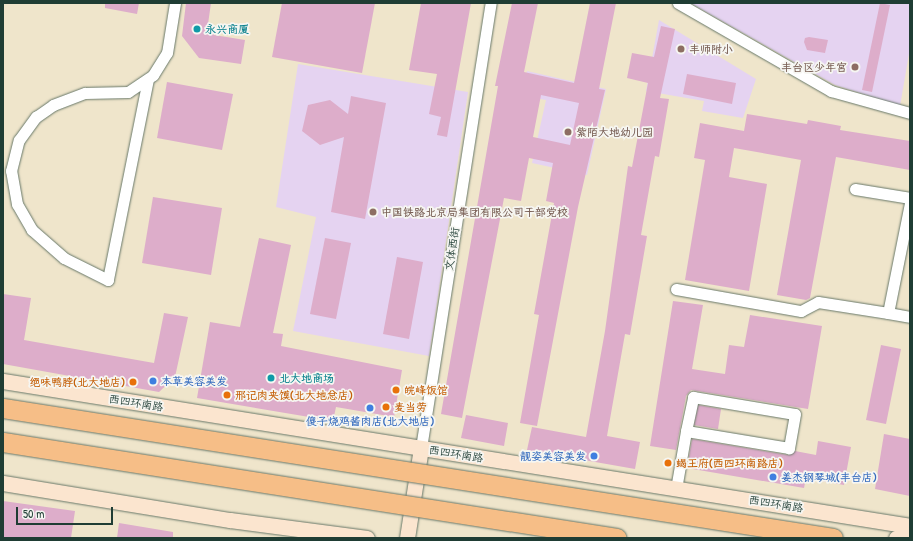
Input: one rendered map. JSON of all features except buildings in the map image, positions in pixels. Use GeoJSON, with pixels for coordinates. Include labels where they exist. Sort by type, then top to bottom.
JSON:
{"type":"FeatureCollection","features":[{"type":"Feature","properties":{"kind":"highway"},"geometry":{"type":"LineString","coordinates":[[3,408],[834,538]]}},
{"type":"Feature","properties":{"kind":"highway"},"geometry":{"type":"LineString","coordinates":[[3,442],[617,538]]}},
{"type":"Feature","properties":{"kind":"main road","name":"西四环南路"},"geometry":{"type":"LineString","coordinates":[[3,381],[910,526]]}},
{"type":"Feature","properties":{"kind":"main road"},"geometry":{"type":"LineString","coordinates":[[3,408],[834,538]]}},
{"type":"Feature","properties":{"kind":"main road"},"geometry":{"type":"LineString","coordinates":[[3,442],[617,538]]}},
{"type":"Feature","properties":{"kind":"main road"},"geometry":{"type":"LineString","coordinates":[[407,538],[421,448]]}},
{"type":"Feature","properties":{"kind":"main road"},"geometry":{"type":"LineString","coordinates":[[3,483],[230,520],[367,538]]}},
{"type":"Feature","properties":{"kind":"main road"},"geometry":{"type":"LineString","coordinates":[[896,538],[910,534]]}},
{"type":"Feature","properties":{"kind":"street"},"geometry":{"type":"LineString","coordinates":[[148,79],[108,280],[64,258],[32,230],[17,204],[10,171],[19,140],[36,117],[53,106],[85,93],[128,92],[148,79],[167,53],[175,3]]}},
{"type":"Feature","properties":{"kind":"street","name":"文体西街"},"geometry":{"type":"LineString","coordinates":[[421,448],[491,3]]}},
{"type":"Feature","properties":{"kind":"street"},"geometry":{"type":"LineString","coordinates":[[678,3],[830,91],[910,113]]}},
{"type":"Feature","properties":{"kind":"street"},"geometry":{"type":"LineString","coordinates":[[855,189],[910,198]]}},
{"type":"Feature","properties":{"kind":"street"},"geometry":{"type":"LineString","coordinates":[[888,314],[907,236],[910,203]]}},
{"type":"Feature","properties":{"kind":"street"},"geometry":{"type":"LineString","coordinates":[[676,289],[802,311],[818,302],[910,318]]}},
{"type":"Feature","properties":{"kind":"street"},"geometry":{"type":"LineString","coordinates":[[676,488],[686,431],[693,397],[795,414],[789,448],[686,431]]}},
{"type":"Feature","properties":{"kind":"shaded area","name":"丰台区少年宫"},"geometry":{"type":"Polygon","coordinates":[[[690,3],[910,3],[910,48],[900,106],[835,85],[690,3]]]}},
{"type":"Feature","properties":{"kind":"shaded area","name":"丰师附小"},"geometry":{"type":"Polygon","coordinates":[[[659,20],[756,79],[743,118],[702,111],[704,101],[646,91],[659,20]]]}},
{"type":"Feature","properties":{"kind":"shaded area","name":"中国铁路北京局集团有限公司干部党校"},"geometry":{"type":"Polygon","coordinates":[[[298,64],[468,92],[429,356],[293,331],[316,217],[276,207],[298,64]]]}},
{"type":"Feature","properties":{"kind":"shaded area","name":"紫陌大地幼儿园"},"geometry":{"type":"Polygon","coordinates":[[[527,71],[606,89],[587,175],[532,163],[546,100],[522,96],[527,71]]]}},
{"type":"Feature","properties":{"kind":"place","name":"永兴商厦"},"geometry":{"type":"Point","coordinates":[197,29]}},
{"type":"Feature","properties":{"kind":"place","name":"丰师附小"},"geometry":{"type":"Point","coordinates":[681,49]}},
{"type":"Feature","properties":{"kind":"place","name":"丰台区少年宫"},"geometry":{"type":"Point","coordinates":[855,67]}},
{"type":"Feature","properties":{"kind":"place","name":"紫陌大地幼儿园"},"geometry":{"type":"Point","coordinates":[568,132]}},
{"type":"Feature","properties":{"kind":"place","name":"中国铁路北京局集团有限公司干部党校"},"geometry":{"type":"Point","coordinates":[373,212]}},
{"type":"Feature","properties":{"kind":"place","name":"北大地商场"},"geometry":{"type":"Point","coordinates":[271,378]}},
{"type":"Feature","properties":{"kind":"place","name":"本草美容美发"},"geometry":{"type":"Point","coordinates":[153,381]}},
{"type":"Feature","properties":{"kind":"place","name":"绝味鸭脖(北大地店)"},"geometry":{"type":"Point","coordinates":[133,382]}},
{"type":"Feature","properties":{"kind":"place","name":"皖峰饭馆"},"geometry":{"type":"Point","coordinates":[396,390]}},
{"type":"Feature","properties":{"kind":"place","name":"邢记肉夹馍(北大地总店)"},"geometry":{"type":"Point","coordinates":[227,395]}},
{"type":"Feature","properties":{"kind":"place","name":"麦当劳"},"geometry":{"type":"Point","coordinates":[386,407]}},
{"type":"Feature","properties":{"kind":"place","name":"傻子烧鸡酱肉店(北大地店)"},"geometry":{"type":"Point","coordinates":[370,408]}},
{"type":"Feature","properties":{"kind":"place","name":"靓姿美容美发"},"geometry":{"type":"Point","coordinates":[594,456]}},
{"type":"Feature","properties":{"kind":"place","name":"蝎王府(西四环南路店)"},"geometry":{"type":"Point","coordinates":[668,463]}},
{"type":"Feature","properties":{"kind":"place","name":"姜杰钢琴城(丰台店)"},"geometry":{"type":"Point","coordinates":[773,477]}}]}
